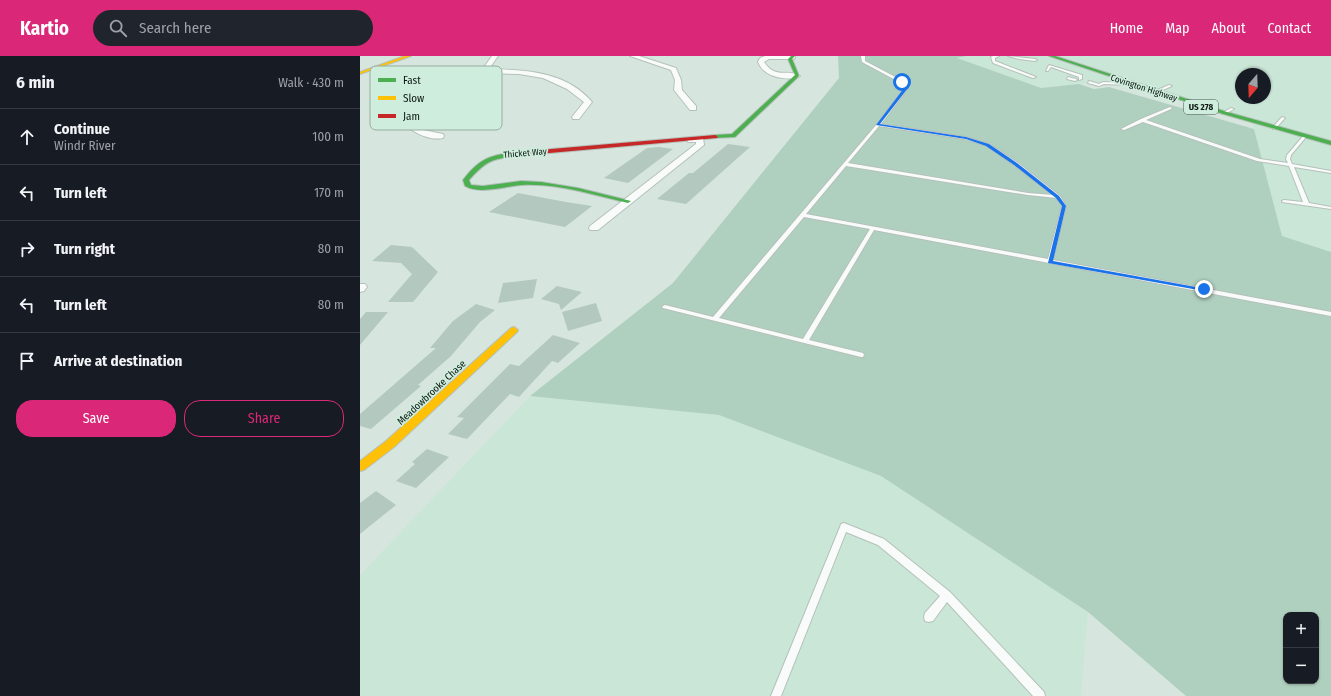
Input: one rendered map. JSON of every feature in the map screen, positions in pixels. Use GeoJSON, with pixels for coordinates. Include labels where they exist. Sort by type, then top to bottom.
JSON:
{"type":"FeatureCollection","features":[{"type":"Feature","properties":{"kind":"street"},"geometry":{"type":"LineString","coordinates":[[380,66],[409,56]]}},
{"type":"Feature","properties":{"kind":"street"},"geometry":{"type":"LineString","coordinates":[[488,66],[495,56]]}},
{"type":"Feature","properties":{"kind":"street"},"geometry":{"type":"LineString","coordinates":[[634,56],[674,69],[678,80],[678,90],[693,108]]}},
{"type":"Feature","properties":{"kind":"street"},"geometry":{"type":"LineString","coordinates":[[793,56],[790,60],[797,76],[770,74],[761,62],[762,59],[768,57],[793,56]]}},
{"type":"Feature","properties":{"kind":"street","name":"Covington Highway"},"geometry":{"type":"LineString","coordinates":[[1051,56],[1224,114],[1331,143]]}},
{"type":"Feature","properties":{"kind":"street"},"geometry":{"type":"LineString","coordinates":[[360,73],[370,70]]}},
{"type":"Feature","properties":{"kind":"street"},"geometry":{"type":"LineString","coordinates":[[502,71],[530,72],[562,84],[588,102],[576,117]]}},
{"type":"Feature","properties":{"kind":"street","name":"Thicket Way"},"geometry":{"type":"LineString","coordinates":[[628,201],[543,184],[526,183],[479,188],[468,186],[466,180],[482,162],[496,156],[733,136],[797,76]]}},
{"type":"Feature","properties":{"kind":"street"},"geometry":{"type":"LineString","coordinates":[[417,130],[420,132],[440,136]]}},
{"type":"Feature","properties":{"kind":"street"},"geometry":{"type":"LineString","coordinates":[[594,228],[700,145],[700,140],[691,140]]}},
{"type":"Feature","properties":{"kind":"street","name":"Meadowbrooke Chase"},"geometry":{"type":"LineString","coordinates":[[360,467],[390,444],[514,330]]}},
{"type":"Feature","properties":{"kind":"lane"},"geometry":{"type":"LineString","coordinates":[[715,319],[878,125],[906,88],[902,82],[863,61],[863,56]]}},
{"type":"Feature","properties":{"kind":"lane"},"geometry":{"type":"LineString","coordinates":[[997,56],[993,58],[994,62],[1034,77]]}},
{"type":"Feature","properties":{"kind":"lane"},"geometry":{"type":"LineString","coordinates":[[1010,56],[1019,59],[1024,58],[1035,60]]}},
{"type":"Feature","properties":{"kind":"lane"},"geometry":{"type":"LineString","coordinates":[[1047,70],[1050,66],[1081,76],[1080,79]]}},
{"type":"Feature","properties":{"kind":"lane"},"geometry":{"type":"LineString","coordinates":[[1100,73],[1103,83]]}},
{"type":"Feature","properties":{"kind":"lane"},"geometry":{"type":"LineString","coordinates":[[1068,78],[1075,80]]}},
{"type":"Feature","properties":{"kind":"lane"},"geometry":{"type":"LineString","coordinates":[[1089,82],[1099,84],[1131,84]]}},
{"type":"Feature","properties":{"kind":"lane"},"geometry":{"type":"LineString","coordinates":[[1155,92],[1170,86]]}},
{"type":"Feature","properties":{"kind":"lane"},"geometry":{"type":"LineString","coordinates":[[1123,129],[1170,108]]}},
{"type":"Feature","properties":{"kind":"lane"},"geometry":{"type":"LineString","coordinates":[[1224,114],[1232,109]]}},
{"type":"Feature","properties":{"kind":"lane"},"geometry":{"type":"LineString","coordinates":[[1274,128],[1283,118]]}},
{"type":"Feature","properties":{"kind":"lane"},"geometry":{"type":"LineString","coordinates":[[1142,120],[1259,160],[1331,172]]}},
{"type":"Feature","properties":{"kind":"lane"},"geometry":{"type":"LineString","coordinates":[[878,125],[966,138],[988,145],[1016,164],[1058,197],[1064,206],[1050,262]]}},
{"type":"Feature","properties":{"kind":"lane"},"geometry":{"type":"LineString","coordinates":[[1304,136],[1289,155],[1288,159],[1306,205]]}},
{"type":"Feature","properties":{"kind":"lane"},"geometry":{"type":"LineString","coordinates":[[845,164],[1028,194],[1058,197]]}},
{"type":"Feature","properties":{"kind":"lane"},"geometry":{"type":"LineString","coordinates":[[1284,201],[1331,208]]}},
{"type":"Feature","properties":{"kind":"lane"},"geometry":{"type":"LineString","coordinates":[[803,215],[1331,314]]}},
{"type":"Feature","properties":{"kind":"lane"},"geometry":{"type":"LineString","coordinates":[[805,341],[873,228]]}},
{"type":"Feature","properties":{"kind":"lane"},"geometry":{"type":"LineString","coordinates":[[665,307],[861,354]]}},
{"type":"Feature","properties":{"kind":"lane"},"geometry":{"type":"LineString","coordinates":[[776,696],[844,527],[881,542],[947,594],[1040,696]]}},
{"type":"Feature","properties":{"kind":"lane"},"geometry":{"type":"LineString","coordinates":[[929,618],[947,594]]}},
{"type":"Feature","properties":{"kind":"shaded area"},"geometry":{"type":"Polygon","coordinates":[[[838,56],[966,56],[957,58],[1041,88],[1079,84],[1094,89],[1109,87],[1254,129],[1282,236],[1331,252],[1331,696],[1186,696],[1088,612],[881,476],[719,415],[530,396],[673,283],[839,78],[838,56]]]}},
{"type":"Feature","properties":{"kind":"shaded area"},"geometry":{"type":"Polygon","coordinates":[[[966,56],[1331,56],[1331,252],[1282,236],[1252,121],[1126,79],[1041,88],[957,58],[966,56]]]}},
{"type":"Feature","properties":{"kind":"shaded area"},"geometry":{"type":"Polygon","coordinates":[[[530,396],[719,415],[881,476],[1088,612],[1081,696],[360,696],[360,575],[530,396]]]}},
{"type":"Feature","properties":{"kind":"building"},"geometry":{"type":"Polygon","coordinates":[[[728,144],[750,147],[686,204],[657,199],[689,173],[693,173],[728,144]]]}},
{"type":"Feature","properties":{"kind":"building"},"geometry":{"type":"Polygon","coordinates":[[[659,147],[673,149],[628,183],[604,178],[647,148],[659,147]]]}},
{"type":"Feature","properties":{"kind":"building"},"geometry":{"type":"Polygon","coordinates":[[[518,193],[592,206],[565,227],[489,212],[518,193]]]}},
{"type":"Feature","properties":{"kind":"building"},"geometry":{"type":"Polygon","coordinates":[[[391,245],[412,247],[438,272],[413,302],[388,302],[412,274],[401,263],[372,261],[391,245]]]}},
{"type":"Feature","properties":{"kind":"building"},"geometry":{"type":"Polygon","coordinates":[[[537,279],[533,298],[498,303],[503,283],[537,279]]]}},
{"type":"Feature","properties":{"kind":"building"},"geometry":{"type":"Polygon","coordinates":[[[557,286],[582,292],[561,310],[559,304],[541,299],[557,286]]]}},
{"type":"Feature","properties":{"kind":"building"},"geometry":{"type":"Polygon","coordinates":[[[596,303],[602,321],[568,331],[562,312],[596,303]]]}},
{"type":"Feature","properties":{"kind":"building"},"geometry":{"type":"Polygon","coordinates":[[[476,304],[495,310],[480,322],[451,356],[418,385],[421,386],[371,429],[360,426],[360,414],[436,348],[430,348],[453,321],[476,304]]]}},
{"type":"Feature","properties":{"kind":"building"},"geometry":{"type":"Polygon","coordinates":[[[366,312],[388,312],[360,345],[360,319],[366,312]]]}},
{"type":"Feature","properties":{"kind":"building"},"geometry":{"type":"Polygon","coordinates":[[[553,335],[580,343],[558,363],[552,361],[519,397],[510,394],[467,439],[448,434],[464,418],[457,417],[510,364],[519,366],[553,335]]]}},
{"type":"Feature","properties":{"kind":"building"},"geometry":{"type":"Polygon","coordinates":[[[427,449],[449,457],[416,488],[396,481],[415,464],[412,462],[427,449]]]}},
{"type":"Feature","properties":{"kind":"building"},"geometry":{"type":"Polygon","coordinates":[[[376,491],[396,505],[360,534],[360,503],[376,491]]]}},
{"type":"Feature","properties":{"kind":"traffic: fast"},"geometry":{"type":"LineString","coordinates":[[715,137],[733,136],[797,75],[790,59],[793,56]]}},
{"type":"Feature","properties":{"kind":"traffic: fast"},"geometry":{"type":"LineString","coordinates":[[1051,56],[1225,113],[1331,143]]}},
{"type":"Feature","properties":{"kind":"traffic: fast"},"geometry":{"type":"LineString","coordinates":[[516,154],[499,156],[487,160],[466,180],[468,186],[483,188],[521,183],[541,184],[578,190],[628,201]]}},
{"type":"Feature","properties":{"kind":"traffic: slow"},"geometry":{"type":"LineString","coordinates":[[380,66],[409,56]]}},
{"type":"Feature","properties":{"kind":"traffic: slow"},"geometry":{"type":"LineString","coordinates":[[360,73],[370,70]]}},
{"type":"Feature","properties":{"kind":"traffic: slow"},"geometry":{"type":"LineString","coordinates":[[360,467],[390,444],[514,330]]}},
{"type":"Feature","properties":{"kind":"traffic: jam"},"geometry":{"type":"LineString","coordinates":[[516,154],[715,137]]}},
{"type":"Feature","properties":{"kind":"route"},"geometry":{"type":"LineString","coordinates":[[902,82],[906,88],[878,125],[966,138],[988,145],[1016,164],[1058,197],[1064,206],[1050,262],[1204,289]]}}]}
